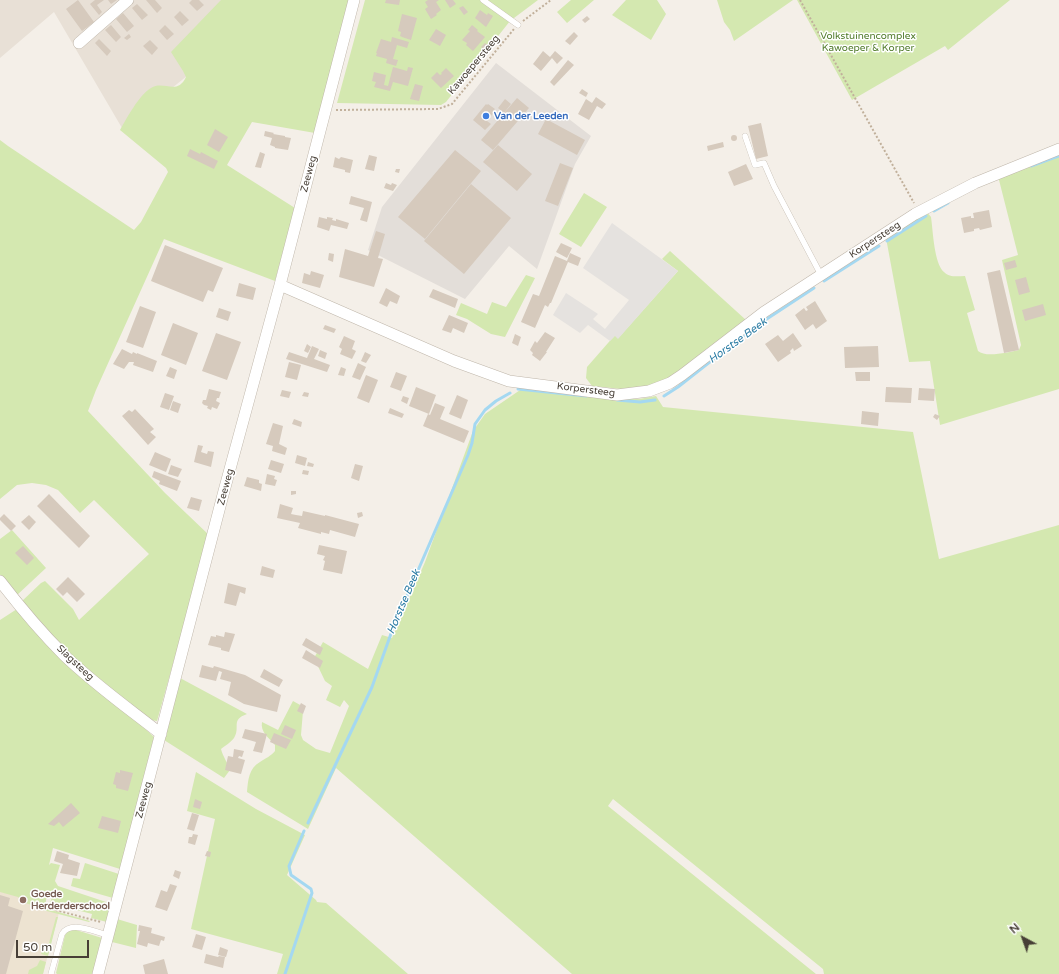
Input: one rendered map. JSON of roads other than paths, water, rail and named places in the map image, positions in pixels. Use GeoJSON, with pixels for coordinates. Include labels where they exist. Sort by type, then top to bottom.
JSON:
{"type":"FeatureCollection","features":[{"type":"Feature","properties":{"kind":"street"},"geometry":{"type":"LineString","coordinates":[[79,43],[128,0]]}},
{"type":"Feature","properties":{"kind":"street","name":"Zeeweg"},"geometry":{"type":"LineString","coordinates":[[98,974],[354,0]]}},
{"type":"Feature","properties":{"kind":"street","name":"Korpersteeg"},"geometry":{"type":"LineString","coordinates":[[280,285],[454,361],[509,381],[616,395],[649,391],[670,383],[764,312],[918,212],[975,183],[1059,149]]}},
{"type":"Feature","properties":{"kind":"street","name":"Slagsteeg"},"geometry":{"type":"LineString","coordinates":[[0,581],[28,616],[64,654],[106,692],[161,734]]}},
{"type":"Feature","properties":{"kind":"lane"},"geometry":{"type":"LineString","coordinates":[[483,0],[518,25]]}},
{"type":"Feature","properties":{"kind":"lane"},"geometry":{"type":"LineString","coordinates":[[745,136],[755,165],[764,163],[774,186],[821,275]]}},
{"type":"Feature","properties":{"kind":"lane"},"geometry":{"type":"LineString","coordinates":[[51,974],[62,934],[65,929],[74,926],[110,930]]}},
{"type":"Feature","properties":{"kind":"waterway","name":"Horstse Beek"},"geometry":{"type":"LineString","coordinates":[[1031,166],[1059,156]]}},
{"type":"Feature","properties":{"kind":"waterway","name":"Horstse Beek"},"geometry":{"type":"LineString","coordinates":[[934,211],[948,203]]}},
{"type":"Feature","properties":{"kind":"waterway","name":"Horstse Beek"},"geometry":{"type":"LineString","coordinates":[[887,241],[926,216]]}},
{"type":"Feature","properties":{"kind":"waterway","name":"Horstse Beek"},"geometry":{"type":"LineString","coordinates":[[824,281],[879,246]]}},
{"type":"Feature","properties":{"kind":"waterway","name":"Horstse Beek"},"geometry":{"type":"LineString","coordinates":[[664,396],[678,387],[753,328],[814,288]]}},
{"type":"Feature","properties":{"kind":"waterway","name":"Horstse Beek"},"geometry":{"type":"LineString","coordinates":[[518,389],[586,396]]}},
{"type":"Feature","properties":{"kind":"waterway","name":"Horstse Beek"},"geometry":{"type":"LineString","coordinates":[[308,823],[372,687],[393,628],[468,455],[472,443],[475,424],[485,410],[496,401],[510,393]]}},
{"type":"Feature","properties":{"kind":"waterway","name":"Horstse Beek"},"geometry":{"type":"LineString","coordinates":[[617,400],[640,402],[655,400]]}},
{"type":"Feature","properties":{"kind":"waterway","name":"Horstse Beek"},"geometry":{"type":"LineString","coordinates":[[285,974],[312,893],[311,889],[291,875],[289,866],[304,831]]}},
{"type":"Feature","properties":{"kind":"place","name":"Van der Leeden"},"geometry":{"type":"Point","coordinates":[486,116]}},
{"type":"Feature","properties":{"kind":"place","name":"Goede Herderderschool"},"geometry":{"type":"Point","coordinates":[23,900]}},
{"type":"Feature","properties":{"kind":"park label","name":"Volkstuinencomplex Kawoeper & Korper"},"geometry":{"type":"Point","coordinates":[868,42]}}]}
